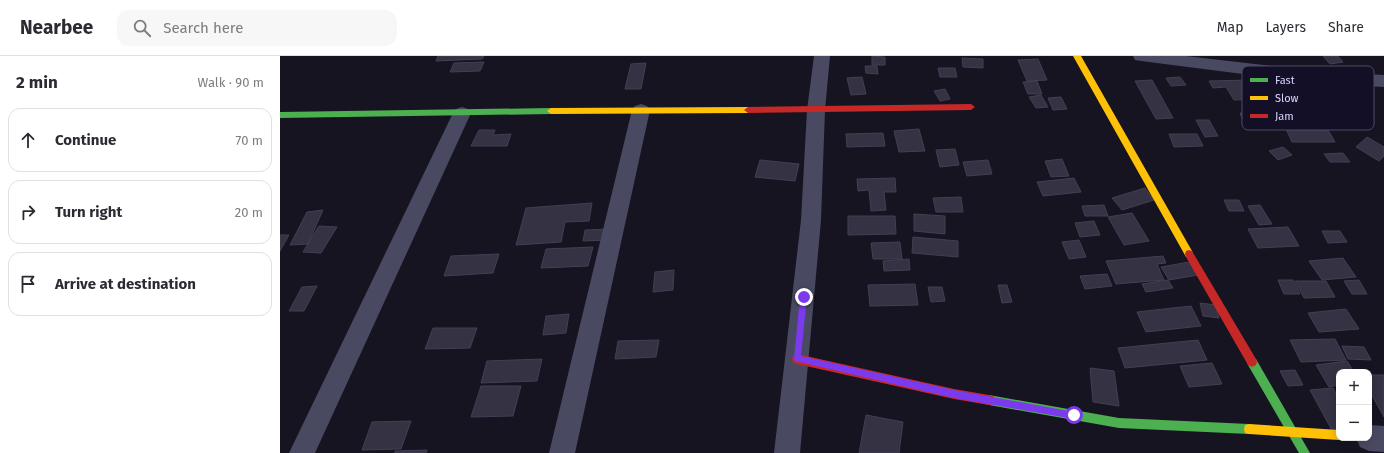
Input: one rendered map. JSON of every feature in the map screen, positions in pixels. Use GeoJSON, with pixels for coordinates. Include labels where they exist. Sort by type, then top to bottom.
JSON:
{"type":"FeatureCollection","features":[{"type":"Feature","properties":{"kind":"street"},"geometry":{"type":"LineString","coordinates":[[787,453],[811,220],[816,110],[822,56]]}},
{"type":"Feature","properties":{"kind":"street"},"geometry":{"type":"LineString","coordinates":[[1077,56],[1158,201],[1305,453]]}},
{"type":"Feature","properties":{"kind":"street"},"geometry":{"type":"LineString","coordinates":[[1141,56],[1242,68]]}},
{"type":"Feature","properties":{"kind":"street"},"geometry":{"type":"LineString","coordinates":[[1374,80],[1384,81]]}},
{"type":"Feature","properties":{"kind":"street"},"geometry":{"type":"LineString","coordinates":[[281,117],[641,110],[816,110],[971,107]]}},
{"type":"Feature","properties":{"kind":"street"},"geometry":{"type":"LineString","coordinates":[[562,453],[641,110]]}},
{"type":"Feature","properties":{"kind":"street"},"geometry":{"type":"LineString","coordinates":[[302,453],[462,113]]}},
{"type":"Feature","properties":{"kind":"street"},"geometry":{"type":"LineString","coordinates":[[797,359],[954,394],[1119,424],[1292,431],[1336,435]]}},
{"type":"Feature","properties":{"kind":"street"},"geometry":{"type":"LineString","coordinates":[[1372,438],[1384,439]]}},
{"type":"Feature","properties":{"kind":"building"},"geometry":{"type":"Polygon","coordinates":[[[438,56],[484,56],[482,59],[436,61],[438,56]]]}},
{"type":"Feature","properties":{"kind":"building"},"geometry":{"type":"Polygon","coordinates":[[[872,56],[885,57],[885,65],[872,65],[872,56]]]}},
{"type":"Feature","properties":{"kind":"building"},"geometry":{"type":"Polygon","coordinates":[[[1323,56],[1338,56],[1343,62],[1330,64],[1323,56]]]}},
{"type":"Feature","properties":{"kind":"building"},"geometry":{"type":"Polygon","coordinates":[[[962,58],[983,59],[983,68],[963,67],[962,58]]]}},
{"type":"Feature","properties":{"kind":"building"},"geometry":{"type":"Polygon","coordinates":[[[1038,59],[1047,80],[1027,81],[1018,60],[1038,59]]]}},
{"type":"Feature","properties":{"kind":"building"},"geometry":{"type":"Polygon","coordinates":[[[484,62],[480,71],[450,72],[454,63],[484,62]]]}},
{"type":"Feature","properties":{"kind":"building"},"geometry":{"type":"Polygon","coordinates":[[[646,63],[641,89],[625,89],[631,64],[646,63]]]}},
{"type":"Feature","properties":{"kind":"building"},"geometry":{"type":"Polygon","coordinates":[[[865,66],[877,66],[878,74],[866,73],[865,66]]]}},
{"type":"Feature","properties":{"kind":"building"},"geometry":{"type":"Polygon","coordinates":[[[938,68],[955,68],[957,77],[940,77],[938,68]]]}},
{"type":"Feature","properties":{"kind":"building"},"geometry":{"type":"Polygon","coordinates":[[[862,77],[866,94],[851,95],[847,78],[862,77]]]}},
{"type":"Feature","properties":{"kind":"building"},"geometry":{"type":"Polygon","coordinates":[[[1180,77],[1186,85],[1171,86],[1166,78],[1180,77]]]}},
{"type":"Feature","properties":{"kind":"building"},"geometry":{"type":"Polygon","coordinates":[[[1152,80],[1173,118],[1156,119],[1135,81],[1152,80]]]}},
{"type":"Feature","properties":{"kind":"building"},"geometry":{"type":"Polygon","coordinates":[[[1242,80],[1242,100],[1234,100],[1226,87],[1213,88],[1209,81],[1242,80]]]}},
{"type":"Feature","properties":{"kind":"building"},"geometry":{"type":"Polygon","coordinates":[[[1037,81],[1042,94],[1028,94],[1023,82],[1037,81]]]}},
{"type":"Feature","properties":{"kind":"building"},"geometry":{"type":"Polygon","coordinates":[[[945,89],[950,99],[940,101],[934,91],[945,89]]]}},
{"type":"Feature","properties":{"kind":"building"},"geometry":{"type":"Polygon","coordinates":[[[1041,95],[1048,107],[1036,108],[1029,97],[1041,95]]]}},
{"type":"Feature","properties":{"kind":"building"},"geometry":{"type":"Polygon","coordinates":[[[1061,97],[1067,109],[1053,110],[1048,98],[1061,97]]]}},
{"type":"Feature","properties":{"kind":"building"},"geometry":{"type":"Polygon","coordinates":[[[1196,120],[1209,120],[1218,136],[1205,137],[1196,120]]]}},
{"type":"Feature","properties":{"kind":"building"},"geometry":{"type":"Polygon","coordinates":[[[919,129],[925,151],[899,152],[894,131],[919,129]]]}},
{"type":"Feature","properties":{"kind":"building"},"geometry":{"type":"Polygon","coordinates":[[[479,130],[495,130],[493,135],[511,134],[507,146],[471,146],[479,130]]]}},
{"type":"Feature","properties":{"kind":"building"},"geometry":{"type":"Polygon","coordinates":[[[1286,130],[1328,130],[1335,142],[1292,142],[1286,130]]]}},
{"type":"Feature","properties":{"kind":"building"},"geometry":{"type":"Polygon","coordinates":[[[883,133],[885,146],[847,147],[846,134],[883,133]]]}},
{"type":"Feature","properties":{"kind":"building"},"geometry":{"type":"Polygon","coordinates":[[[1169,134],[1197,134],[1203,146],[1174,147],[1169,134]]]}},
{"type":"Feature","properties":{"kind":"building"},"geometry":{"type":"Polygon","coordinates":[[[1367,137],[1384,147],[1384,156],[1379,161],[1356,147],[1367,137]]]}},
{"type":"Feature","properties":{"kind":"building"},"geometry":{"type":"Polygon","coordinates":[[[1283,147],[1292,155],[1278,160],[1269,151],[1283,147]]]}},
{"type":"Feature","properties":{"kind":"building"},"geometry":{"type":"Polygon","coordinates":[[[955,149],[959,165],[940,167],[936,150],[955,149]]]}},
{"type":"Feature","properties":{"kind":"building"},"geometry":{"type":"Polygon","coordinates":[[[1343,153],[1350,162],[1330,162],[1324,154],[1343,153]]]}},
{"type":"Feature","properties":{"kind":"building"},"geometry":{"type":"Polygon","coordinates":[[[1062,159],[1069,176],[1051,177],[1045,161],[1062,159]]]}},
{"type":"Feature","properties":{"kind":"building"},"geometry":{"type":"Polygon","coordinates":[[[760,160],[799,164],[795,181],[755,177],[760,160]]]}},
{"type":"Feature","properties":{"kind":"building"},"geometry":{"type":"Polygon","coordinates":[[[988,160],[992,174],[967,176],[963,162],[988,160]]]}},
{"type":"Feature","properties":{"kind":"building"},"geometry":{"type":"Polygon","coordinates":[[[895,178],[896,192],[884,192],[886,210],[871,211],[869,190],[858,191],[857,179],[895,178]]]}},
{"type":"Feature","properties":{"kind":"building"},"geometry":{"type":"Polygon","coordinates":[[[1074,178],[1081,192],[1043,196],[1037,182],[1074,178]]]}},
{"type":"Feature","properties":{"kind":"building"},"geometry":{"type":"Polygon","coordinates":[[[1145,188],[1154,200],[1122,210],[1112,198],[1145,188]]]}},
{"type":"Feature","properties":{"kind":"building"},"geometry":{"type":"Polygon","coordinates":[[[961,197],[963,212],[936,212],[933,198],[961,197]]]}},
{"type":"Feature","properties":{"kind":"building"},"geometry":{"type":"Polygon","coordinates":[[[1224,200],[1239,200],[1244,211],[1229,211],[1224,200]]]}},
{"type":"Feature","properties":{"kind":"building"},"geometry":{"type":"Polygon","coordinates":[[[592,203],[589,221],[565,222],[561,242],[516,245],[526,208],[592,203]]]}},
{"type":"Feature","properties":{"kind":"building"},"geometry":{"type":"Polygon","coordinates":[[[1104,205],[1108,216],[1085,216],[1082,206],[1104,205]]]}},
{"type":"Feature","properties":{"kind":"building"},"geometry":{"type":"Polygon","coordinates":[[[1260,205],[1272,224],[1259,225],[1248,206],[1260,205]]]}},
{"type":"Feature","properties":{"kind":"building"},"geometry":{"type":"Polygon","coordinates":[[[323,210],[308,244],[290,245],[307,212],[323,210]]]}},
{"type":"Feature","properties":{"kind":"building"},"geometry":{"type":"Polygon","coordinates":[[[1132,213],[1149,241],[1124,245],[1108,217],[1132,213]]]}},
{"type":"Feature","properties":{"kind":"building"},"geometry":{"type":"Polygon","coordinates":[[[914,214],[945,216],[945,234],[914,231],[914,214]]]}},
{"type":"Feature","properties":{"kind":"building"},"geometry":{"type":"Polygon","coordinates":[[[848,216],[895,216],[896,234],[848,235],[848,216]]]}},
{"type":"Feature","properties":{"kind":"building"},"geometry":{"type":"Polygon","coordinates":[[[1094,221],[1100,235],[1080,237],[1075,223],[1094,221]]]}},
{"type":"Feature","properties":{"kind":"building"},"geometry":{"type":"Polygon","coordinates":[[[319,226],[337,227],[321,253],[303,252],[319,226]]]}},
{"type":"Feature","properties":{"kind":"building"},"geometry":{"type":"Polygon","coordinates":[[[1288,227],[1299,246],[1258,248],[1248,229],[1288,227]]]}},
{"type":"Feature","properties":{"kind":"building"},"geometry":{"type":"Polygon","coordinates":[[[609,229],[608,240],[583,241],[585,230],[609,229]]]}},
{"type":"Feature","properties":{"kind":"building"},"geometry":{"type":"Polygon","coordinates":[[[1322,231],[1340,231],[1347,242],[1328,243],[1322,231]]]}},
{"type":"Feature","properties":{"kind":"building"},"geometry":{"type":"Polygon","coordinates":[[[280,235],[289,235],[280,251],[280,235]]]}},
{"type":"Feature","properties":{"kind":"building"},"geometry":{"type":"Polygon","coordinates":[[[913,237],[958,241],[958,257],[912,253],[913,237]]]}},
{"type":"Feature","properties":{"kind":"building"},"geometry":{"type":"Polygon","coordinates":[[[1079,240],[1086,257],[1069,259],[1062,242],[1079,240]]]}},
{"type":"Feature","properties":{"kind":"building"},"geometry":{"type":"Polygon","coordinates":[[[900,242],[902,259],[873,259],[871,243],[900,242]]]}},
{"type":"Feature","properties":{"kind":"building"},"geometry":{"type":"Polygon","coordinates":[[[593,247],[588,266],[541,268],[546,249],[593,247]]]}},
{"type":"Feature","properties":{"kind":"building"},"geometry":{"type":"Polygon","coordinates":[[[499,254],[493,273],[444,276],[451,256],[499,254]]]}},
{"type":"Feature","properties":{"kind":"building"},"geometry":{"type":"Polygon","coordinates":[[[1163,256],[1166,263],[1157,264],[1164,280],[1116,284],[1106,261],[1163,256]]]}},
{"type":"Feature","properties":{"kind":"building"},"geometry":{"type":"Polygon","coordinates":[[[1343,258],[1356,277],[1322,280],[1309,261],[1343,258]]]}},
{"type":"Feature","properties":{"kind":"building"},"geometry":{"type":"Polygon","coordinates":[[[909,259],[910,270],[884,271],[883,261],[909,259]]]}},
{"type":"Feature","properties":{"kind":"building"},"geometry":{"type":"Polygon","coordinates":[[[1189,262],[1198,275],[1169,280],[1161,267],[1189,262]]]}},
{"type":"Feature","properties":{"kind":"building"},"geometry":{"type":"Polygon","coordinates":[[[674,270],[673,290],[653,292],[655,272],[674,270]]]}},
{"type":"Feature","properties":{"kind":"building"},"geometry":{"type":"Polygon","coordinates":[[[1107,274],[1112,286],[1085,289],[1080,276],[1107,274]]]}},
{"type":"Feature","properties":{"kind":"building"},"geometry":{"type":"Polygon","coordinates":[[[1168,280],[1173,288],[1146,292],[1142,284],[1168,280]]]}},
{"type":"Feature","properties":{"kind":"building"},"geometry":{"type":"Polygon","coordinates":[[[1278,280],[1293,280],[1300,294],[1284,294],[1278,280]]]}},
{"type":"Feature","properties":{"kind":"building"},"geometry":{"type":"Polygon","coordinates":[[[1359,280],[1367,294],[1352,294],[1344,281],[1359,280]]]}},
{"type":"Feature","properties":{"kind":"building"},"geometry":{"type":"Polygon","coordinates":[[[1295,281],[1326,281],[1335,297],[1304,298],[1295,281]]]}},
{"type":"Feature","properties":{"kind":"building"},"geometry":{"type":"Polygon","coordinates":[[[915,284],[918,305],[870,306],[868,285],[915,284]]]}},
{"type":"Feature","properties":{"kind":"building"},"geometry":{"type":"Polygon","coordinates":[[[998,285],[1007,285],[1012,302],[1002,303],[998,285]]]}},
{"type":"Feature","properties":{"kind":"building"},"geometry":{"type":"Polygon","coordinates":[[[317,286],[304,311],[289,311],[302,287],[317,286]]]}},
{"type":"Feature","properties":{"kind":"building"},"geometry":{"type":"Polygon","coordinates":[[[928,287],[942,287],[945,301],[931,302],[928,287]]]}},
{"type":"Feature","properties":{"kind":"building"},"geometry":{"type":"Polygon","coordinates":[[[1200,303],[1216,305],[1219,318],[1203,316],[1200,303]]]}},
{"type":"Feature","properties":{"kind":"building"},"geometry":{"type":"Polygon","coordinates":[[[1191,306],[1201,326],[1146,332],[1137,312],[1191,306]]]}},
{"type":"Feature","properties":{"kind":"building"},"geometry":{"type":"Polygon","coordinates":[[[1346,309],[1359,329],[1319,332],[1308,313],[1346,309]]]}},
{"type":"Feature","properties":{"kind":"building"},"geometry":{"type":"Polygon","coordinates":[[[569,314],[566,333],[543,335],[546,316],[569,314]]]}},
{"type":"Feature","properties":{"kind":"building"},"geometry":{"type":"Polygon","coordinates":[[[433,328],[477,328],[470,348],[425,349],[433,328]]]}},
{"type":"Feature","properties":{"kind":"building"},"geometry":{"type":"Polygon","coordinates":[[[1335,339],[1346,360],[1301,362],[1290,340],[1335,339]]]}},
{"type":"Feature","properties":{"kind":"building"},"geometry":{"type":"Polygon","coordinates":[[[659,340],[656,357],[615,359],[618,341],[659,340]]]}},
{"type":"Feature","properties":{"kind":"building"},"geometry":{"type":"Polygon","coordinates":[[[1198,340],[1207,360],[1125,368],[1118,348],[1198,340]]]}},
{"type":"Feature","properties":{"kind":"building"},"geometry":{"type":"Polygon","coordinates":[[[1342,346],[1364,347],[1371,360],[1348,359],[1342,346]]]}},
{"type":"Feature","properties":{"kind":"building"},"geometry":{"type":"Polygon","coordinates":[[[542,359],[537,381],[481,383],[487,361],[542,359]]]}},
{"type":"Feature","properties":{"kind":"building"},"geometry":{"type":"Polygon","coordinates":[[[1347,361],[1352,369],[1336,369],[1336,386],[1329,387],[1316,365],[1347,361]]]}},
{"type":"Feature","properties":{"kind":"building"},"geometry":{"type":"Polygon","coordinates":[[[1212,363],[1222,384],[1189,387],[1180,366],[1212,363]]]}},
{"type":"Feature","properties":{"kind":"building"},"geometry":{"type":"Polygon","coordinates":[[[1090,368],[1114,371],[1119,406],[1093,402],[1090,368]]]}},
{"type":"Feature","properties":{"kind":"building"},"geometry":{"type":"Polygon","coordinates":[[[1295,370],[1303,385],[1288,386],[1280,371],[1295,370]]]}},
{"type":"Feature","properties":{"kind":"building"},"geometry":{"type":"Polygon","coordinates":[[[1372,375],[1384,375],[1384,417],[1372,395],[1372,375]]]}},
{"type":"Feature","properties":{"kind":"building"},"geometry":{"type":"Polygon","coordinates":[[[481,386],[521,386],[513,416],[471,417],[481,386]]]}},
{"type":"Feature","properties":{"kind":"building"},"geometry":{"type":"Polygon","coordinates":[[[1333,388],[1336,394],[1336,434],[1334,434],[1310,390],[1333,388]]]}},
{"type":"Feature","properties":{"kind":"building"},"geometry":{"type":"Polygon","coordinates":[[[866,415],[903,422],[899,453],[859,453],[866,415]]]}},
{"type":"Feature","properties":{"kind":"building"},"geometry":{"type":"Polygon","coordinates":[[[411,421],[401,449],[362,450],[372,422],[411,421]]]}},
{"type":"Feature","properties":{"kind":"building"},"geometry":{"type":"Polygon","coordinates":[[[427,450],[426,453],[395,453],[395,451],[427,450]]]}},
{"type":"Feature","properties":{"kind":"traffic: fast"},"geometry":{"type":"LineString","coordinates":[[280,115],[551,111]]}},
{"type":"Feature","properties":{"kind":"traffic: fast"},"geometry":{"type":"LineString","coordinates":[[1252,362],[1305,453]]}},
{"type":"Feature","properties":{"kind":"traffic: fast"},"geometry":{"type":"LineString","coordinates":[[989,400],[1119,423],[1249,429]]}},
{"type":"Feature","properties":{"kind":"traffic: slow"},"geometry":{"type":"LineString","coordinates":[[1077,56],[1189,254]]}},
{"type":"Feature","properties":{"kind":"traffic: slow"},"geometry":{"type":"LineString","coordinates":[[551,111],[748,110]]}},
{"type":"Feature","properties":{"kind":"traffic: slow"},"geometry":{"type":"LineString","coordinates":[[1249,429],[1336,435]]}},
{"type":"Feature","properties":{"kind":"traffic: jam"},"geometry":{"type":"LineString","coordinates":[[748,110],[971,107]]}},
{"type":"Feature","properties":{"kind":"traffic: jam"},"geometry":{"type":"LineString","coordinates":[[1189,254],[1252,362]]}},
{"type":"Feature","properties":{"kind":"traffic: jam"},"geometry":{"type":"LineString","coordinates":[[797,359],[954,394],[989,400]]}},
{"type":"Feature","properties":{"kind":"route"},"geometry":{"type":"LineString","coordinates":[[804,297],[797,359],[954,394],[1074,415]]}}]}
